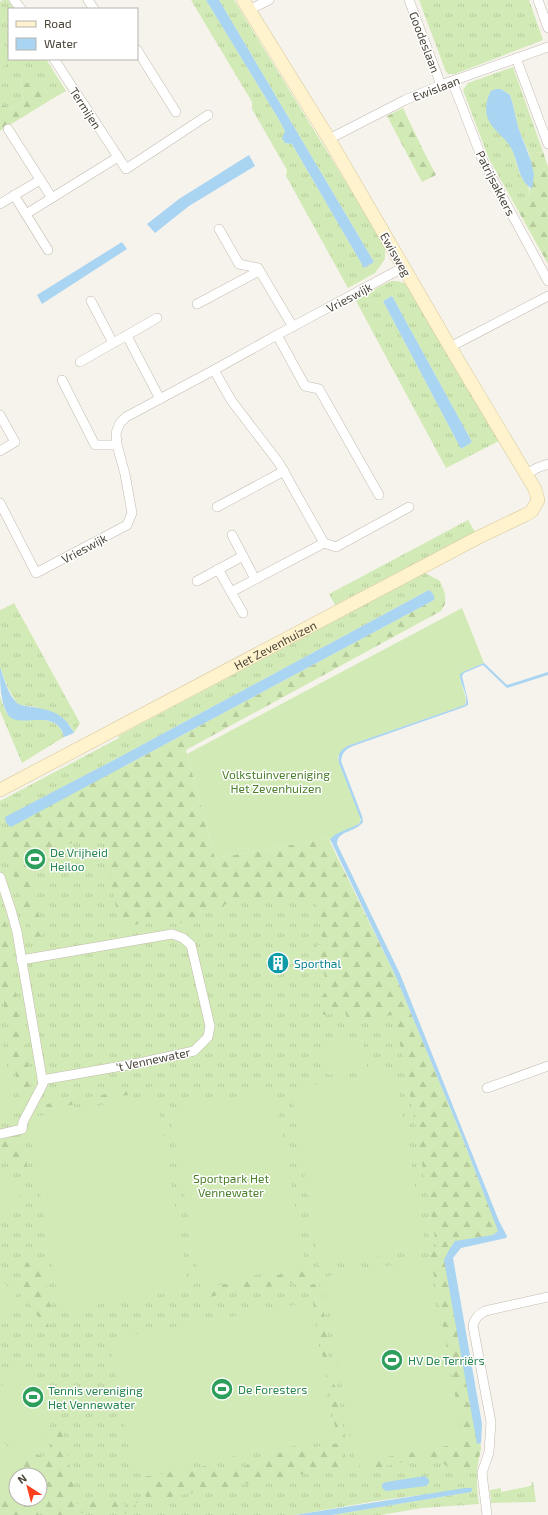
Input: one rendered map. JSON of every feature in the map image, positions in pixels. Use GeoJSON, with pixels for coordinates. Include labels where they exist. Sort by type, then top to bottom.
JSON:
{"type":"FeatureCollection","features":[{"type":"Feature","properties":{"kind":"street","name":"Ewisweg"},"geometry":{"type":"LineString","coordinates":[[269,0],[246,5],[329,139],[450,347],[543,500]]}},
{"type":"Feature","properties":{"kind":"street","name":"Goodeslaan"},"geometry":{"type":"LineString","coordinates":[[409,0],[441,85]]}},
{"type":"Feature","properties":{"kind":"street"},"geometry":{"type":"LineString","coordinates":[[538,0],[548,28]]}},
{"type":"Feature","properties":{"kind":"street","name":"Ewislaan"},"geometry":{"type":"LineString","coordinates":[[329,139],[405,100],[441,85],[548,47]]}},
{"type":"Feature","properties":{"kind":"street"},"geometry":{"type":"LineString","coordinates":[[138,52],[176,112]]}},
{"type":"Feature","properties":{"kind":"street"},"geometry":{"type":"LineString","coordinates":[[516,58],[548,144]]}},
{"type":"Feature","properties":{"kind":"street","name":"Termijen"},"geometry":{"type":"LineString","coordinates":[[55,60],[126,169],[208,115]]}},
{"type":"Feature","properties":{"kind":"street","name":"Patrijsakkers"},"geometry":{"type":"LineString","coordinates":[[452,81],[483,161],[548,281]]}},
{"type":"Feature","properties":{"kind":"street"},"geometry":{"type":"LineString","coordinates":[[8,129],[52,198]]}},
{"type":"Feature","properties":{"kind":"street"},"geometry":{"type":"LineString","coordinates":[[26,214],[118,157]]}},
{"type":"Feature","properties":{"kind":"street"},"geometry":{"type":"LineString","coordinates":[[0,204],[40,180]]}},
{"type":"Feature","properties":{"kind":"street"},"geometry":{"type":"LineString","coordinates":[[14,195],[48,250]]}},
{"type":"Feature","properties":{"kind":"street"},"geometry":{"type":"LineString","coordinates":[[219,229],[239,264],[258,268],[293,327]]}},
{"type":"Feature","properties":{"kind":"street","name":"Vrieswijk"},"geometry":{"type":"LineString","coordinates":[[0,504],[36,573],[127,525],[132,514],[116,433],[120,423],[126,417],[404,267]]}},
{"type":"Feature","properties":{"kind":"street"},"geometry":{"type":"LineString","coordinates":[[197,304],[259,271]]}},
{"type":"Feature","properties":{"kind":"street"},"geometry":{"type":"LineString","coordinates":[[450,347],[548,296]]}},
{"type":"Feature","properties":{"kind":"street"},"geometry":{"type":"LineString","coordinates":[[91,301],[113,343]]}},
{"type":"Feature","properties":{"kind":"street"},"geometry":{"type":"LineString","coordinates":[[80,362],[157,318]]}},
{"type":"Feature","properties":{"kind":"street"},"geometry":{"type":"LineString","coordinates":[[277,335],[306,386],[319,388],[378,495]]}},
{"type":"Feature","properties":{"kind":"street"},"geometry":{"type":"LineString","coordinates":[[127,336],[160,399]]}},
{"type":"Feature","properties":{"kind":"street"},"geometry":{"type":"LineString","coordinates":[[214,370],[232,400],[284,471],[324,543],[336,547],[409,507]]}},
{"type":"Feature","properties":{"kind":"street"},"geometry":{"type":"LineString","coordinates":[[62,380],[95,445],[117,444]]}},
{"type":"Feature","properties":{"kind":"street"},"geometry":{"type":"LineString","coordinates":[[0,415],[15,442],[0,450]]}},
{"type":"Feature","properties":{"kind":"street"},"geometry":{"type":"LineString","coordinates":[[526,474],[548,464]]}},
{"type":"Feature","properties":{"kind":"street"},"geometry":{"type":"LineString","coordinates":[[217,507],[284,471]]}},
{"type":"Feature","properties":{"kind":"street","name":"Het Zevenhuizen"},"geometry":{"type":"LineString","coordinates":[[0,790],[479,537],[525,515],[532,511],[543,500]]}},
{"type":"Feature","properties":{"kind":"street"},"geometry":{"type":"LineString","coordinates":[[232,535],[255,579]]}},
{"type":"Feature","properties":{"kind":"street"},"geometry":{"type":"LineString","coordinates":[[231,592],[324,543]]}},
{"type":"Feature","properties":{"kind":"street"},"geometry":{"type":"LineString","coordinates":[[197,581],[243,556]]}},
{"type":"Feature","properties":{"kind":"street"},"geometry":{"type":"LineString","coordinates":[[218,569],[243,613]]}},
{"type":"Feature","properties":{"kind":"street"},"geometry":{"type":"LineString","coordinates":[[0,877],[11,910],[22,960],[42,1080],[39,1092],[23,1122],[22,1129],[0,1134]]}},
{"type":"Feature","properties":{"kind":"street","name":"'t Vennewater"},"geometry":{"type":"LineString","coordinates":[[22,960],[172,934],[183,938],[191,945],[210,1026],[208,1037],[194,1050],[139,1063],[42,1080]]}},
{"type":"Feature","properties":{"kind":"street"},"geometry":{"type":"LineString","coordinates":[[488,1088],[548,1066]]}},
{"type":"Feature","properties":{"kind":"street"},"geometry":{"type":"LineString","coordinates":[[487,1515],[482,1473],[489,1452],[491,1422],[473,1326],[474,1320],[478,1315],[485,1311],[548,1297]]}},
{"type":"Feature","properties":{"kind":"green space"},"geometry":{"type":"Polygon","coordinates":[[[3,0],[8,0],[13,8],[8,8],[8,60],[47,60],[66,91],[52,99],[43,88],[21,82],[24,101],[11,108],[0,104],[0,2],[3,0]]]}},
{"type":"Feature","properties":{"kind":"green space"},"geometry":{"type":"Polygon","coordinates":[[[191,0],[206,0],[278,118],[285,131],[285,143],[292,144],[364,268],[374,262],[219,0],[234,0],[385,246],[385,259],[375,273],[348,288],[286,176],[287,170],[252,109],[252,102],[191,0]]]}},
{"type":"Feature","properties":{"kind":"green space"},"geometry":{"type":"Polygon","coordinates":[[[419,0],[529,0],[543,40],[455,74],[449,74],[446,72],[419,0]]]}},
{"type":"Feature","properties":{"kind":"green space"},"geometry":{"type":"Polygon","coordinates":[[[0,38],[8,50],[8,60],[14,60],[0,69],[0,38]]]}},
{"type":"Feature","properties":{"kind":"green space"},"geometry":{"type":"Polygon","coordinates":[[[513,67],[543,152],[529,154],[518,127],[510,95],[501,89],[489,121],[511,147],[520,174],[529,188],[527,198],[520,202],[511,198],[489,159],[463,90],[468,83],[513,67]]]}},
{"type":"Feature","properties":{"kind":"green space"},"geometry":{"type":"Polygon","coordinates":[[[21,81],[43,88],[52,99],[0,131],[0,104],[11,108],[24,101],[21,81]]]}},
{"type":"Feature","properties":{"kind":"green space"},"geometry":{"type":"Polygon","coordinates":[[[403,108],[436,175],[422,182],[387,116],[403,108]]]}},
{"type":"Feature","properties":{"kind":"green space"},"geometry":{"type":"Polygon","coordinates":[[[543,152],[548,167],[548,264],[511,198],[520,202],[527,198],[530,188],[531,189],[531,161],[529,154],[543,152]]]}},
{"type":"Feature","properties":{"kind":"green space"},"geometry":{"type":"Polygon","coordinates":[[[391,281],[405,283],[499,441],[446,468],[355,299],[391,281]],[[392,296],[383,301],[461,449],[472,442],[392,296]]]}},
{"type":"Feature","properties":{"kind":"green space"},"geometry":{"type":"Polygon","coordinates":[[[468,520],[475,532],[335,605],[329,594],[468,520]]]}},
{"type":"Feature","properties":{"kind":"green space","name":"Sportpark Het Vennewater"},"geometry":{"type":"Polygon","coordinates":[[[425,573],[440,581],[445,594],[434,600],[433,594],[429,590],[6,817],[123,767],[158,882],[324,859],[503,1234],[463,1244],[451,1254],[481,1448],[477,1476],[479,1504],[422,1508],[381,1515],[332,1515],[471,1492],[472,1488],[376,1501],[295,1515],[0,1515],[0,801],[119,738],[118,736],[425,573]]]}},
{"type":"Feature","properties":{"kind":"green space"},"geometry":{"type":"Polygon","coordinates":[[[445,594],[445,604],[441,611],[186,750],[215,858],[331,838],[330,842],[396,977],[461,1134],[498,1231],[494,1235],[455,1241],[449,1250],[476,1443],[480,1444],[481,1448],[477,1468],[451,1469],[437,1459],[424,1457],[362,1472],[360,1471],[358,1458],[463,1440],[430,1254],[430,1250],[437,1249],[405,1065],[393,1015],[348,1022],[345,1011],[323,1015],[320,1000],[327,989],[324,972],[320,973],[315,946],[323,944],[315,896],[273,902],[271,896],[226,904],[203,915],[188,925],[180,922],[163,920],[120,928],[103,837],[26,852],[43,935],[33,938],[13,873],[0,845],[0,833],[445,594]]]}},
{"type":"Feature","properties":{"kind":"green space"},"geometry":{"type":"Polygon","coordinates":[[[14,603],[80,723],[74,733],[70,725],[36,707],[20,705],[16,702],[8,688],[0,667],[0,609],[1,610],[14,603]]]}},
{"type":"Feature","properties":{"kind":"green space","name":"Volkstuinvereniging Het Zevenhuizen"},"geometry":{"type":"Polygon","coordinates":[[[462,608],[484,663],[465,671],[460,679],[466,699],[465,705],[350,745],[338,756],[339,763],[361,818],[359,824],[331,838],[215,858],[187,754],[462,608]]]}},
{"type":"Feature","properties":{"kind":"green space"},"geometry":{"type":"Polygon","coordinates":[[[0,696],[9,716],[15,719],[40,720],[55,723],[60,728],[64,737],[22,763],[0,711],[0,696]]]}},
{"type":"Feature","properties":{"kind":"green space"},"geometry":{"type":"Polygon","coordinates":[[[0,899],[13,957],[12,971],[32,1088],[30,1099],[21,1105],[0,982],[0,899]]]}},
{"type":"Feature","properties":{"kind":"green space"},"geometry":{"type":"Polygon","coordinates":[[[0,1030],[15,1114],[0,1117],[0,1030]]]}},
{"type":"Feature","properties":{"kind":"green space"},"geometry":{"type":"Polygon","coordinates":[[[362,1039],[367,1069],[328,1075],[323,1045],[362,1039]]]}},
{"type":"Feature","properties":{"kind":"green space"},"geometry":{"type":"Polygon","coordinates":[[[395,1070],[426,1249],[319,1266],[291,1089],[395,1070]]]}},
{"type":"Feature","properties":{"kind":"green space"},"geometry":{"type":"Polygon","coordinates":[[[155,1086],[156,1090],[42,1110],[41,1105],[155,1086]]]}},
{"type":"Feature","properties":{"kind":"green space"},"geometry":{"type":"Polygon","coordinates":[[[274,1090],[306,1266],[200,1285],[169,1108],[274,1090]]]}},
{"type":"Feature","properties":{"kind":"green space"},"geometry":{"type":"Polygon","coordinates":[[[157,1096],[189,1289],[60,1311],[28,1123],[32,1117],[157,1096]]]}},
{"type":"Feature","properties":{"kind":"green space"},"geometry":{"type":"Polygon","coordinates":[[[12,1135],[23,1143],[29,1176],[0,1159],[0,1137],[12,1135]]]}},
{"type":"Feature","properties":{"kind":"green space"},"geometry":{"type":"Polygon","coordinates":[[[0,1179],[22,1192],[2,1224],[0,1222],[0,1179]]]}},
{"type":"Feature","properties":{"kind":"green space"},"geometry":{"type":"Polygon","coordinates":[[[42,1259],[52,1319],[47,1320],[49,1328],[44,1329],[39,1318],[23,1294],[23,1270],[26,1263],[42,1259]]]}},
{"type":"Feature","properties":{"kind":"green space","name":"HV De Terriërs"},"geometry":{"type":"Polygon","coordinates":[[[427,1259],[463,1443],[355,1463],[323,1277],[427,1259]]]}},
{"type":"Feature","properties":{"kind":"green space"},"geometry":{"type":"Polygon","coordinates":[[[312,1267],[314,1279],[196,1299],[195,1289],[304,1271],[304,1268],[312,1267]]]}},
{"type":"Feature","properties":{"kind":"green space"},"geometry":{"type":"Polygon","coordinates":[[[0,1281],[18,1292],[0,1323],[0,1281]]]}},
{"type":"Feature","properties":{"kind":"green space"},"geometry":{"type":"Polygon","coordinates":[[[319,1283],[330,1349],[328,1352],[347,1448],[344,1449],[346,1464],[353,1463],[354,1473],[350,1473],[348,1466],[135,1503],[136,1512],[133,1513],[131,1501],[146,1498],[143,1477],[206,1466],[207,1472],[264,1463],[263,1456],[338,1443],[310,1285],[319,1283]]]}},
{"type":"Feature","properties":{"kind":"green space","name":"De Foresters"},"geometry":{"type":"Polygon","coordinates":[[[311,1302],[334,1439],[133,1474],[109,1339],[311,1302]]]}},
{"type":"Feature","properties":{"kind":"green space"},"geometry":{"type":"Polygon","coordinates":[[[14,1366],[66,1398],[34,1453],[0,1433],[0,1389],[14,1366]]]}},
{"type":"Feature","properties":{"kind":"green space"},"geometry":{"type":"Polygon","coordinates":[[[62,1427],[77,1504],[117,1497],[118,1503],[124,1502],[126,1514],[122,1506],[69,1515],[42,1515],[42,1507],[48,1507],[48,1467],[41,1467],[35,1454],[43,1457],[62,1427]]]}},
{"type":"Feature","properties":{"kind":"green space"},"geometry":{"type":"Polygon","coordinates":[[[0,1441],[26,1457],[20,1467],[8,1467],[8,1487],[0,1500],[0,1441]]]}},
{"type":"Feature","properties":{"kind":"green space"},"geometry":{"type":"Polygon","coordinates":[[[29,1455],[36,1463],[36,1467],[22,1467],[29,1455]]]}},
{"type":"Feature","properties":{"kind":"green space"},"geometry":{"type":"Polygon","coordinates":[[[530,1482],[533,1482],[536,1502],[491,1503],[490,1490],[501,1488],[501,1492],[531,1486],[532,1483],[530,1482]]]}},
{"type":"Feature","properties":{"kind":"green space"},"geometry":{"type":"Polygon","coordinates":[[[8,1490],[8,1507],[38,1507],[38,1515],[0,1515],[0,1503],[8,1490]]]}},
{"type":"Feature","properties":{"kind":"water"},"geometry":{"type":"Polygon","coordinates":[[[206,0],[219,0],[374,262],[364,268],[292,144],[285,143],[282,138],[285,131],[278,118],[206,0]]]}},
{"type":"Feature","properties":{"kind":"water"},"geometry":{"type":"Polygon","coordinates":[[[501,89],[510,95],[518,127],[531,161],[534,175],[532,189],[527,185],[521,175],[511,148],[491,125],[487,117],[486,106],[488,98],[491,91],[501,89]]]}},
{"type":"Feature","properties":{"kind":"water"},"geometry":{"type":"Polygon","coordinates":[[[249,155],[255,166],[189,206],[155,233],[147,224],[179,199],[249,155]]]}},
{"type":"Feature","properties":{"kind":"water"},"geometry":{"type":"Polygon","coordinates":[[[122,242],[127,249],[42,304],[37,295],[122,242]]]}},
{"type":"Feature","properties":{"kind":"water"},"geometry":{"type":"Polygon","coordinates":[[[392,296],[472,442],[461,449],[383,301],[392,296]]]}},
{"type":"Feature","properties":{"kind":"water"},"geometry":{"type":"Polygon","coordinates":[[[429,590],[432,592],[434,600],[11,827],[6,823],[5,817],[429,590]]]}},
{"type":"Feature","properties":{"kind":"water"},"geometry":{"type":"Polygon","coordinates":[[[484,663],[507,685],[548,672],[548,675],[507,688],[483,665],[464,673],[462,676],[468,705],[353,746],[346,750],[342,755],[341,761],[363,822],[360,826],[340,836],[337,844],[400,974],[499,1221],[507,1236],[506,1238],[461,1248],[453,1258],[482,1424],[481,1443],[477,1444],[444,1260],[455,1241],[493,1235],[498,1231],[461,1134],[396,977],[330,839],[336,834],[359,824],[361,820],[339,763],[339,754],[342,750],[350,745],[465,705],[466,698],[460,674],[484,663]]]}},
{"type":"Feature","properties":{"kind":"water"},"geometry":{"type":"Polygon","coordinates":[[[0,667],[9,691],[17,703],[57,714],[66,721],[74,733],[64,737],[60,728],[54,723],[46,720],[13,719],[8,715],[3,704],[0,686],[0,667]]]}},
{"type":"Feature","properties":{"kind":"water"},"geometry":{"type":"Polygon","coordinates":[[[425,1476],[429,1480],[429,1483],[426,1486],[386,1491],[382,1488],[382,1484],[386,1482],[425,1476]]]}},
{"type":"Feature","properties":{"kind":"water"},"geometry":{"type":"Polygon","coordinates":[[[472,1488],[472,1490],[471,1492],[332,1515],[295,1515],[472,1488]]]}},
{"type":"Feature","properties":{"kind":"place","name":"De Vrijheid Heiloo"},"geometry":{"type":"Point","coordinates":[35,859]}},
{"type":"Feature","properties":{"kind":"place","name":"Sporthal"},"geometry":{"type":"Point","coordinates":[278,963]}},
{"type":"Feature","properties":{"kind":"place","name":"HV De Terriërs"},"geometry":{"type":"Point","coordinates":[392,1360]}},
{"type":"Feature","properties":{"kind":"place","name":"De Foresters"},"geometry":{"type":"Point","coordinates":[222,1389]}},
{"type":"Feature","properties":{"kind":"place","name":"Tennis vereniging Het Vennewater"},"geometry":{"type":"Point","coordinates":[33,1397]}}]}
